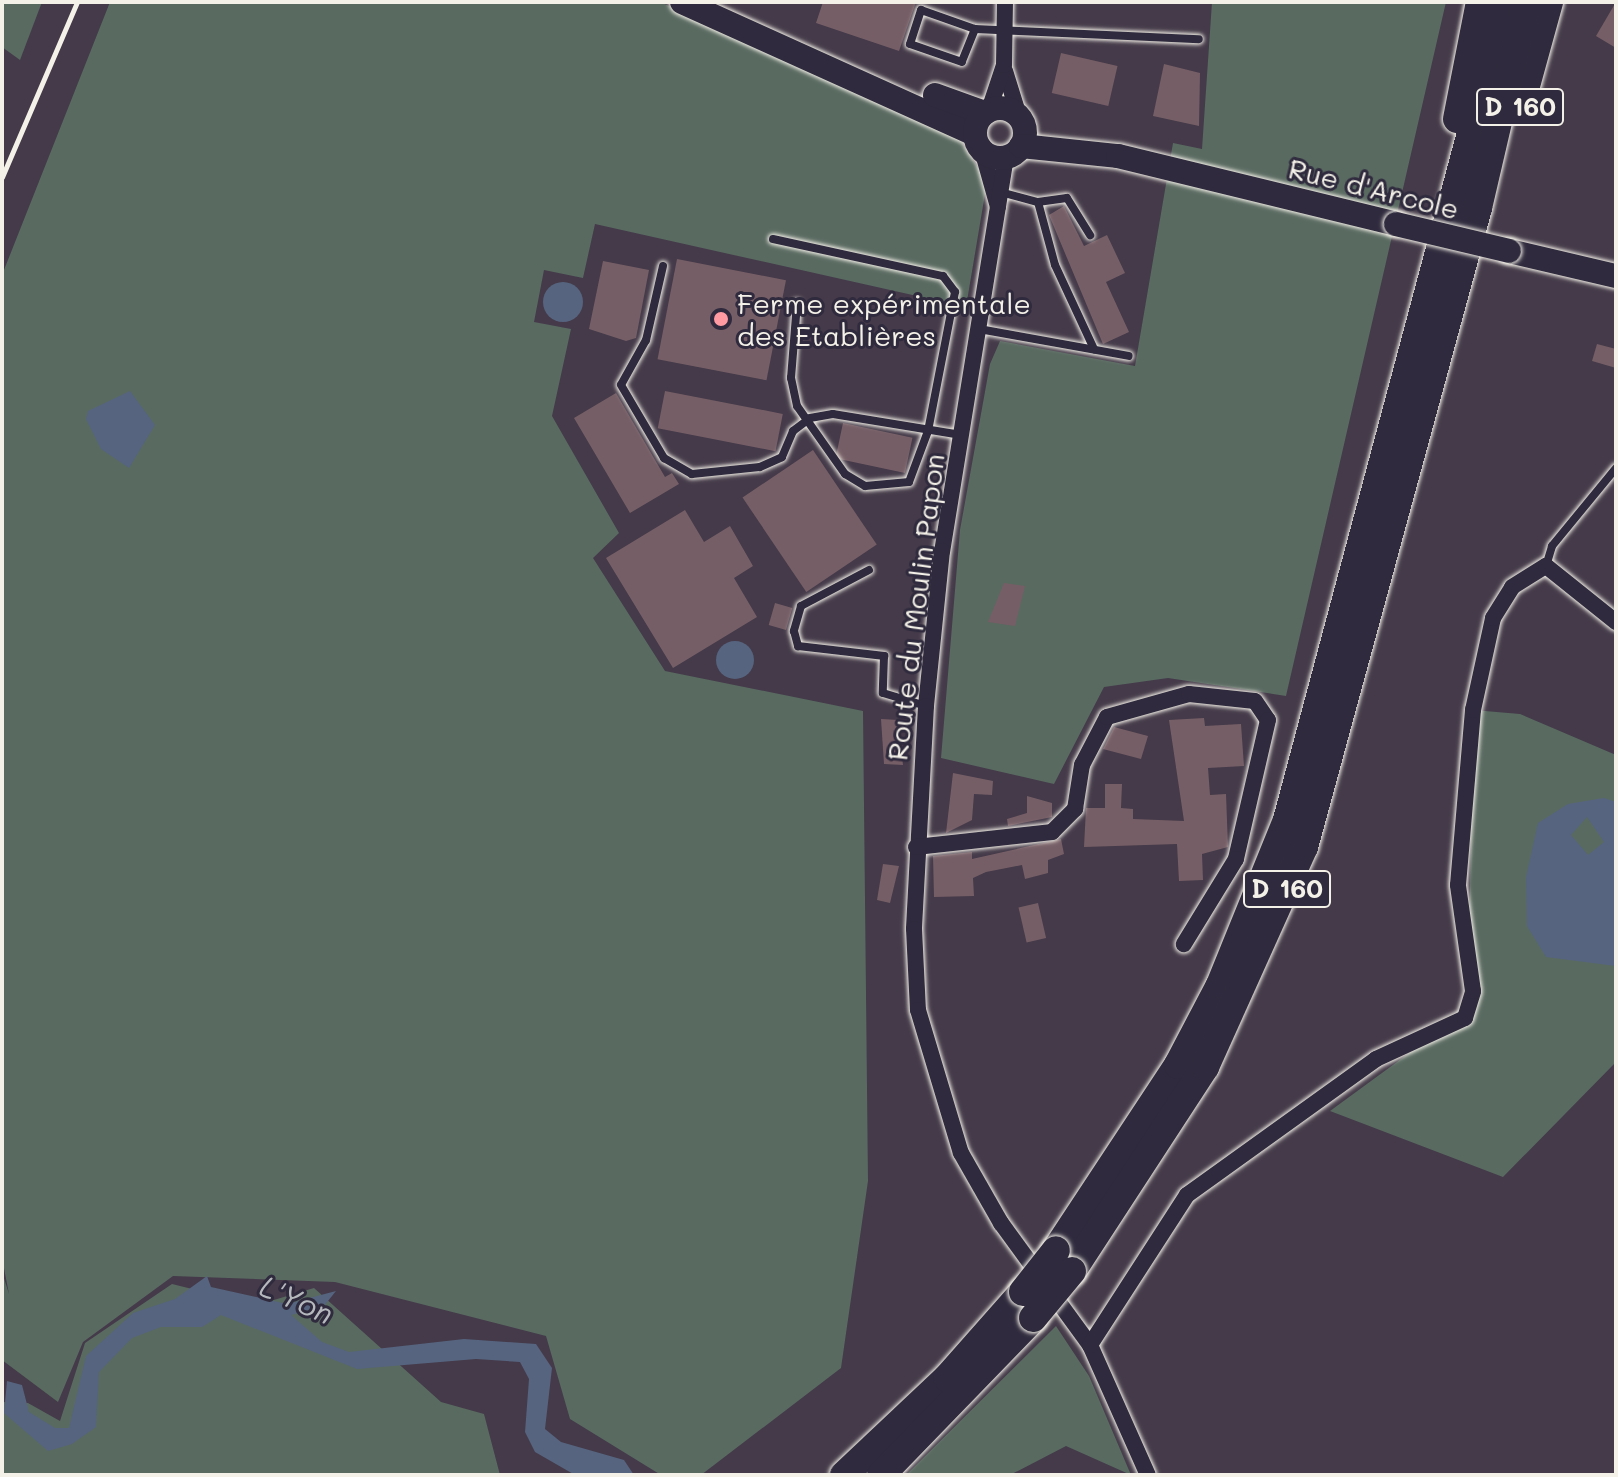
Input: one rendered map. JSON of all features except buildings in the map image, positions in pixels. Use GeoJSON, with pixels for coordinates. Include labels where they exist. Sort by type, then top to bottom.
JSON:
{"type":"FeatureCollection","features":[{"type":"Feature","properties":{"kind":"highway"},"geometry":{"type":"LineString","coordinates":[[1465,202],[1449,159],[1480,2]]}},
{"type":"Feature","properties":{"kind":"highway","name":"D 160"},"geometry":{"type":"LineString","coordinates":[[881,1475],[1064,1260],[1205,1067],[1304,847],[1465,202],[1506,2]]}},
{"type":"Feature","properties":{"kind":"highway","name":"D 160"},"geometry":{"type":"LineString","coordinates":[[1465,202],[1526,2]]}},
{"type":"Feature","properties":{"kind":"highway","name":"D 160"},"geometry":{"type":"LineString","coordinates":[[1465,202],[1520,107],[1549,2]]}},
{"type":"Feature","properties":{"kind":"highway","name":"D 160"},"geometry":{"type":"LineString","coordinates":[[844,1475],[1028,1305]]}},
{"type":"Feature","properties":{"kind":"main road"},"geometry":{"type":"LineString","coordinates":[[682,2],[983,127],[1017,135]]}},
{"type":"Feature","properties":{"kind":"main road"},"geometry":{"type":"LineString","coordinates":[[983,127],[1017,135]]}},
{"type":"Feature","properties":{"kind":"main road","name":"Rue d'Arcole"},"geometry":{"type":"LineString","coordinates":[[1017,135],[1118,156],[1616,276]]}},
{"type":"Feature","properties":{"kind":"street"},"geometry":{"type":"LineString","coordinates":[[983,127],[1004,65],[1005,2]]}},
{"type":"Feature","properties":{"kind":"street","name":"Route du Moulin Papon"},"geometry":{"type":"LineString","coordinates":[[1004,65],[1017,135],[999,212],[962,435],[926,706],[916,847],[918,1010],[961,1153],[1001,1223],[1090,1345],[1148,1475]]}},
{"type":"Feature","properties":{"kind":"street","name":"Route du Moulin Papon"},"geometry":{"type":"LineString","coordinates":[[983,127],[999,212]]}},
{"type":"Feature","properties":{"kind":"street"},"geometry":{"type":"LineString","coordinates":[[1090,1345],[1187,1195],[1376,1059],[1465,1018],[1473,991],[1458,885],[1486,636],[1512,587],[1546,566],[1616,622]]}},
{"type":"Feature","properties":{"kind":"street"},"geometry":{"type":"LineString","coordinates":[[916,847],[1052,832],[1075,809],[1082,765],[1107,717],[1189,694],[1255,701],[1268,720],[1236,859],[1184,944]]}},
{"type":"Feature","properties":{"kind":"lane"},"geometry":{"type":"LineString","coordinates":[[975,29],[962,62],[910,44],[921,10],[975,29],[1199,39]]}},
{"type":"Feature","properties":{"kind":"lane"},"geometry":{"type":"LineString","coordinates":[[1004,193],[1038,202],[1067,198],[1090,235]]}},
{"type":"Feature","properties":{"kind":"lane"},"geometry":{"type":"LineString","coordinates":[[1038,202],[1055,265],[1094,349]]}},
{"type":"Feature","properties":{"kind":"lane"},"geometry":{"type":"LineString","coordinates":[[773,239],[943,276],[955,292],[928,431],[909,482],[865,486],[845,474],[810,418],[797,406],[791,378],[797,303]]}},
{"type":"Feature","properties":{"kind":"lane"},"geometry":{"type":"LineString","coordinates":[[663,266],[646,340],[621,385],[664,458],[692,474],[760,467],[782,457],[793,431],[810,418],[833,414],[962,435]]}},
{"type":"Feature","properties":{"kind":"lane"},"geometry":{"type":"LineString","coordinates":[[979,329],[1129,356]]}},
{"type":"Feature","properties":{"kind":"lane"},"geometry":{"type":"LineString","coordinates":[[1546,566],[1552,546],[1616,468]]}},
{"type":"Feature","properties":{"kind":"lane"},"geometry":{"type":"LineString","coordinates":[[869,570],[801,606],[794,631],[798,646],[884,656],[883,693],[926,706]]}},
{"type":"Feature","properties":{"kind":"green space"},"geometry":{"type":"Polygon","coordinates":[[[2,2],[42,2],[20,60],[2,47],[2,2]]]}},
{"type":"Feature","properties":{"kind":"green space"},"geometry":{"type":"Polygon","coordinates":[[[110,2],[660,2],[956,133],[987,182],[966,307],[595,224],[583,278],[544,270],[534,322],[571,329],[552,416],[619,533],[593,558],[665,671],[863,711],[868,1181],[841,1368],[701,1475],[661,1475],[570,1419],[546,1336],[335,1282],[173,1276],[83,1342],[58,1402],[2,1360],[2,1272],[9,1294],[2,1258],[2,275],[110,2]]]}},
{"type":"Feature","properties":{"kind":"green space"},"geometry":{"type":"Polygon","coordinates":[[[1212,2],[1446,2],[1286,696],[1168,678],[1104,687],[1054,784],[941,758],[960,530],[990,364],[1000,341],[1135,366],[1173,143],[1202,149],[1212,2]]]}},
{"type":"Feature","properties":{"kind":"green space"},"geometry":{"type":"Polygon","coordinates":[[[1473,710],[1520,714],[1616,755],[1616,1062],[1503,1177],[1330,1111],[1468,1010],[1473,710]]]}},
{"type":"Feature","properties":{"kind":"green space"},"geometry":{"type":"Polygon","coordinates":[[[172,1284],[257,1305],[314,1288],[441,1402],[484,1414],[500,1475],[2,1475],[2,1402],[28,1403],[60,1421],[85,1343],[172,1284]]]}},
{"type":"Feature","properties":{"kind":"green space"},"geometry":{"type":"Polygon","coordinates":[[[1056,1326],[1089,1376],[1131,1475],[1066,1446],[1010,1475],[906,1475],[1056,1326]]]}},
{"type":"Feature","properties":{"kind":"water"},"geometry":{"type":"Polygon","coordinates":[[[563,282],[577,288],[583,302],[577,316],[563,322],[549,316],[543,302],[549,288],[563,282]]]}},
{"type":"Feature","properties":{"kind":"water"},"geometry":{"type":"Polygon","coordinates":[[[130,391],[155,425],[129,468],[101,449],[86,419],[88,411],[130,391]]]}},
{"type":"Feature","properties":{"kind":"water"},"geometry":{"type":"Polygon","coordinates":[[[735,641],[749,646],[754,660],[749,674],[735,679],[721,674],[716,660],[721,646],[735,641]]]}},
{"type":"Feature","properties":{"kind":"water"},"geometry":{"type":"Polygon","coordinates":[[[1604,798],[1616,802],[1616,966],[1546,957],[1527,926],[1526,877],[1538,823],[1568,804],[1604,798]],[[1587,817],[1571,835],[1588,855],[1604,842],[1587,817]]]}},
{"type":"Feature","properties":{"kind":"water"},"geometry":{"type":"Polygon","coordinates":[[[207,1276],[211,1287],[287,1304],[336,1291],[324,1306],[291,1315],[322,1342],[349,1352],[464,1339],[536,1344],[552,1368],[545,1429],[561,1442],[624,1460],[634,1475],[575,1475],[535,1452],[525,1432],[529,1379],[520,1362],[476,1359],[357,1369],[221,1315],[202,1327],[161,1327],[132,1338],[99,1372],[96,1427],[72,1444],[48,1451],[4,1413],[7,1381],[22,1385],[29,1412],[55,1428],[69,1428],[86,1356],[133,1313],[175,1299],[207,1276]]]}},
{"type":"Feature","properties":{"kind":"railway"},"geometry":{"type":"LineString","coordinates":[[2,177],[77,2]]}},
{"type":"Feature","properties":{"kind":"place","name":"Ferme expérimentale des Etablières"},"geometry":{"type":"Point","coordinates":[721,319]}},
{"type":"Feature","properties":{"kind":"water label","name":"L'Yon"},"geometry":{"type":"Point","coordinates":[297,1299]}}]}
